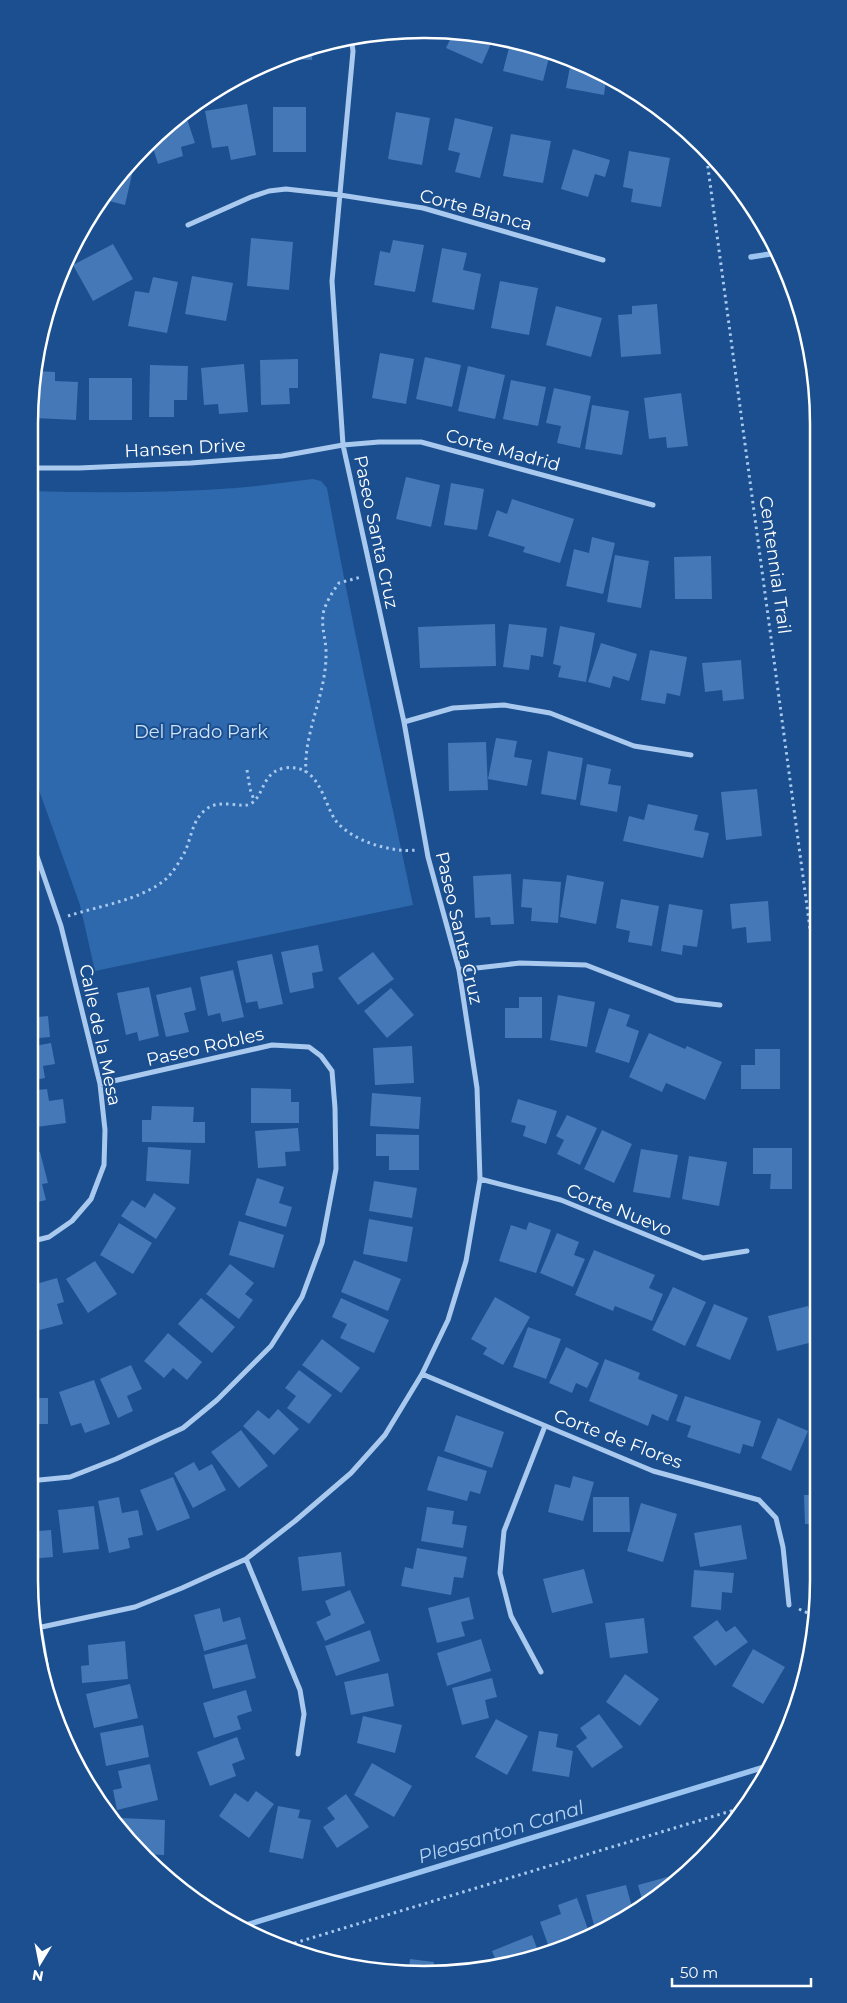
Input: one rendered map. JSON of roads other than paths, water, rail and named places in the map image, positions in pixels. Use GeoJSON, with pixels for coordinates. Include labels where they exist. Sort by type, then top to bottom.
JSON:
{"type":"FeatureCollection","features":[{"type":"Feature","properties":{"kind":"street","name":"Paseo Santa Cruz"},"geometry":{"type":"LineString","coordinates":[[41,1627],[135,1607],[182,1588],[246,1559],[295,1521],[350,1473],[385,1435],[422,1374],[448,1320],[464,1270],[480,1179],[477,1088],[459,970],[426,849],[404,722],[343,446],[332,282],[353,51],[352,44]]}},
{"type":"Feature","properties":{"kind":"street","name":"Corte Blanca"},"geometry":{"type":"LineString","coordinates":[[188,225],[251,197],[270,191],[286,189],[423,208],[603,260]]}},
{"type":"Feature","properties":{"kind":"street","name":"Corte Madrid"},"geometry":{"type":"LineString","coordinates":[[343,446],[379,442],[421,442],[653,505]]}},
{"type":"Feature","properties":{"kind":"street","name":"Hansen Drive"},"geometry":{"type":"LineString","coordinates":[[38,468],[89,468],[282,456],[343,446]]}},
{"type":"Feature","properties":{"kind":"street"},"geometry":{"type":"LineString","coordinates":[[404,722],[453,708],[504,705],[550,713],[634,746],[691,755]]}},
{"type":"Feature","properties":{"kind":"street","name":"Calle de la Mesa"},"geometry":{"type":"LineString","coordinates":[[38,860],[58,919],[100,1084],[105,1130],[104,1165],[91,1199],[72,1221],[49,1237],[38,1240]]}},
{"type":"Feature","properties":{"kind":"street"},"geometry":{"type":"LineString","coordinates":[[459,970],[520,963],[586,965],[676,1000],[720,1005]]}},
{"type":"Feature","properties":{"kind":"street","name":"Paseo Robles"},"geometry":{"type":"LineString","coordinates":[[38,1480],[70,1477],[116,1459],[183,1428],[218,1400],[271,1346],[302,1297],[322,1243],[336,1169],[332,1071],[321,1056],[310,1047],[272,1045],[100,1084]]}},
{"type":"Feature","properties":{"kind":"street","name":"Corte Nuevo"},"geometry":{"type":"LineString","coordinates":[[480,1179],[561,1200],[703,1258],[747,1251]]}},
{"type":"Feature","properties":{"kind":"street","name":"Corte de Flores"},"geometry":{"type":"LineString","coordinates":[[422,1374],[653,1471],[759,1500],[776,1518],[783,1547],[789,1605]]}},
{"type":"Feature","properties":{"kind":"street"},"geometry":{"type":"LineString","coordinates":[[541,1672],[511,1616],[500,1574],[504,1531],[545,1426]]}},
{"type":"Feature","properties":{"kind":"street"},"geometry":{"type":"LineString","coordinates":[[246,1559],[300,1690],[304,1714],[298,1754]]}},
{"type":"Feature","properties":{"kind":"waterway"},"geometry":{"type":"LineString","coordinates":[[751,257],[770,254]]}},
{"type":"Feature","properties":{"kind":"waterway","name":"Pleasanton Canal"},"geometry":{"type":"LineString","coordinates":[[249,1924],[761,1768]]}},
{"type":"Feature","properties":{"kind":"park label","name":"Del Prado Park"},"geometry":{"type":"Point","coordinates":[201,732]}}]}
